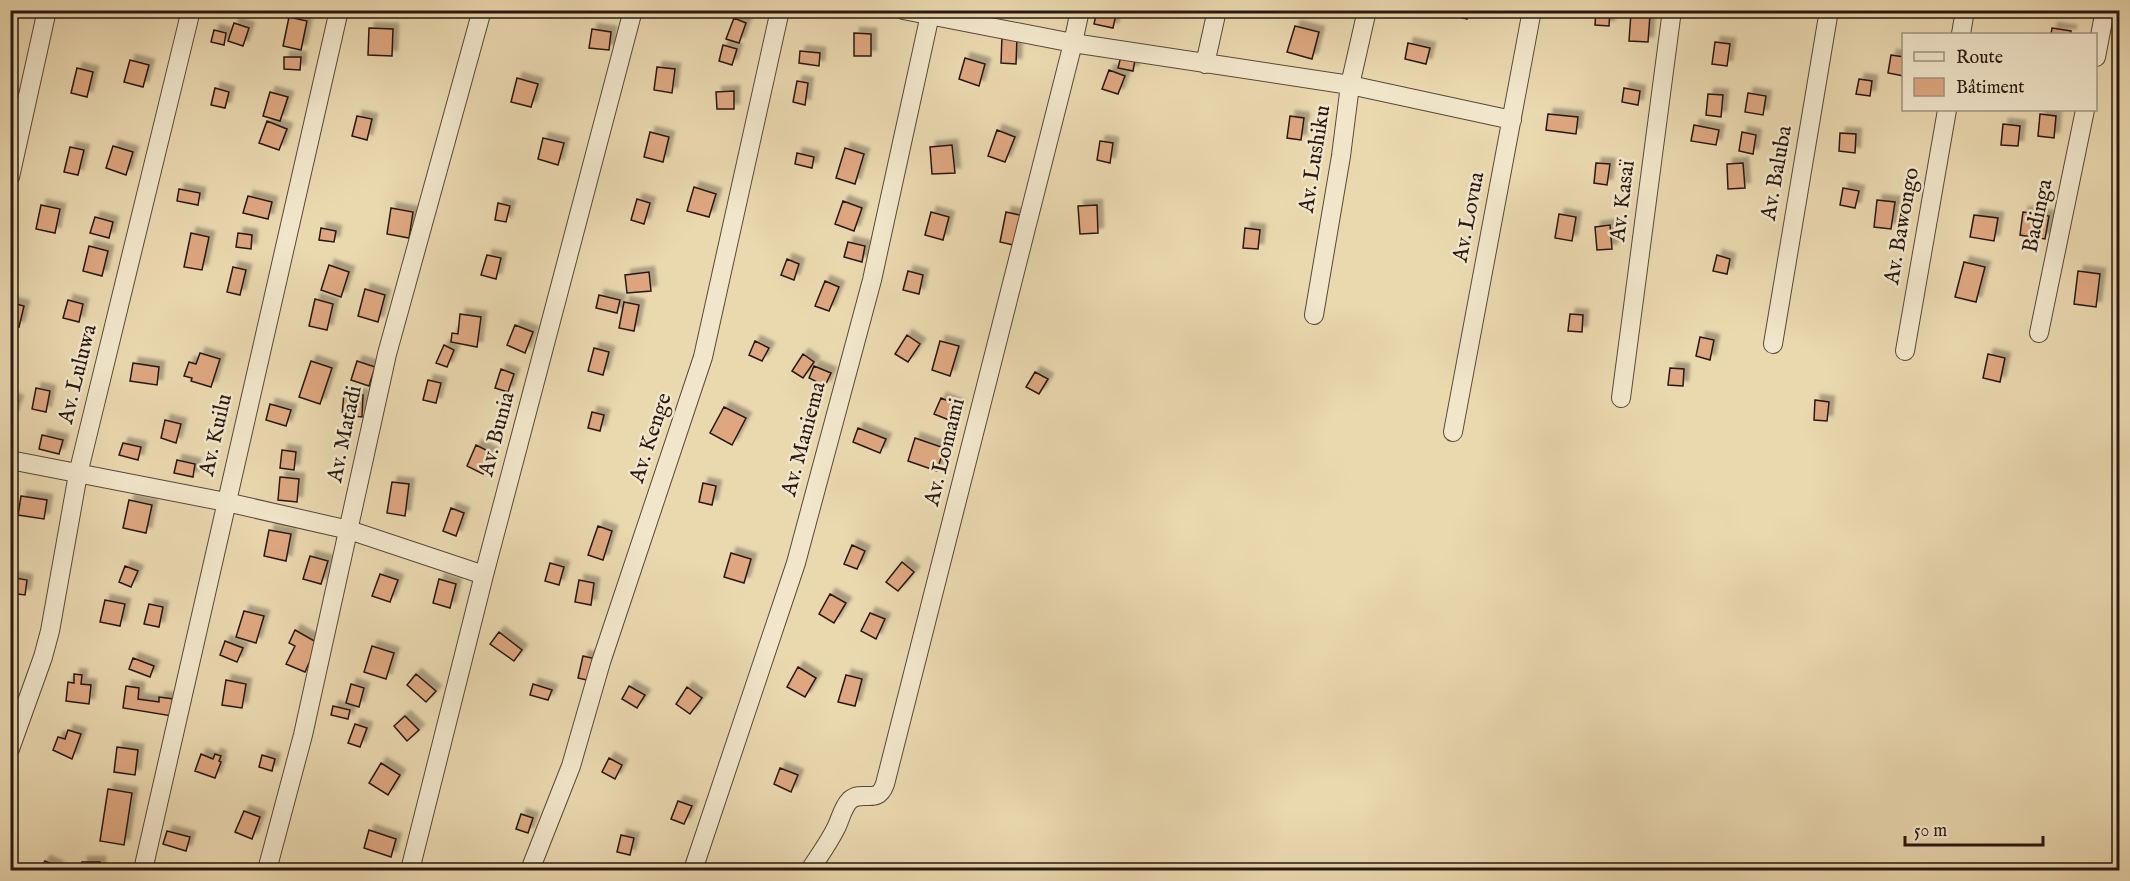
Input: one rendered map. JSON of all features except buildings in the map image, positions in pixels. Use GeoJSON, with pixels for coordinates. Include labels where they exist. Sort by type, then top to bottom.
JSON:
{"type":"FeatureCollection","features":[{"type":"Feature","properties":{"kind":"street"},"geometry":{"type":"LineString","coordinates":[[10,177],[47,10]]}},
{"type":"Feature","properties":{"kind":"street","name":"Av. Luluwa"},"geometry":{"type":"LineString","coordinates":[[10,749],[45,648],[78,474],[191,10]]}},
{"type":"Feature","properties":{"kind":"street","name":"Av. Kuilu"},"geometry":{"type":"LineString","coordinates":[[143,870],[339,10]]}},
{"type":"Feature","properties":{"kind":"street","name":"Av. Matadi"},"geometry":{"type":"LineString","coordinates":[[267,870],[303,735],[387,354],[482,10]]}},
{"type":"Feature","properties":{"kind":"street","name":"Av. Bunia"},"geometry":{"type":"LineString","coordinates":[[410,870],[484,575],[633,10]]}},
{"type":"Feature","properties":{"kind":"street","name":"Av. Kenge"},"geometry":{"type":"LineString","coordinates":[[530,870],[571,766],[601,662],[703,357],[780,10]]}},
{"type":"Feature","properties":{"kind":"street"},"geometry":{"type":"LineString","coordinates":[[903,10],[931,12],[1073,43],[1350,85],[1512,120]]}},
{"type":"Feature","properties":{"kind":"street","name":"Av. Lomami"},"geometry":{"type":"LineString","coordinates":[[810,870],[837,827],[849,801],[856,796],[878,795],[885,784],[1080,10]]}},
{"type":"Feature","properties":{"kind":"street"},"geometry":{"type":"LineString","coordinates":[[1205,64],[1218,10]]}},
{"type":"Feature","properties":{"kind":"street","name":"Av. Lushiku"},"geometry":{"type":"LineString","coordinates":[[1314,315],[1341,156],[1350,85],[1367,10]]}},
{"type":"Feature","properties":{"kind":"street","name":"Av. Lovua"},"geometry":{"type":"LineString","coordinates":[[1453,432],[1532,10]]}},
{"type":"Feature","properties":{"kind":"street","name":"Av. Kasaï"},"geometry":{"type":"LineString","coordinates":[[1622,398],[1672,10]]}},
{"type":"Feature","properties":{"kind":"street","name":"Av. Baluba"},"geometry":{"type":"LineString","coordinates":[[1773,344],[1829,10]]}},
{"type":"Feature","properties":{"kind":"street"},"geometry":{"type":"LineString","coordinates":[[1961,33],[1965,10]]}},
{"type":"Feature","properties":{"kind":"street"},"geometry":{"type":"LineString","coordinates":[[2097,52],[2105,10]]}},
{"type":"Feature","properties":{"kind":"street","name":"Av. Maniema"},"geometry":{"type":"LineString","coordinates":[[693,870],[796,563],[872,280],[931,12]]}},
{"type":"Feature","properties":{"kind":"street","name":"Av. Bawongo"},"geometry":{"type":"LineString","coordinates":[[1905,351],[1947,111]]}},
{"type":"Feature","properties":{"kind":"street","name":"Badinga"},"geometry":{"type":"LineString","coordinates":[[2039,333],[2085,111]]}},
{"type":"Feature","properties":{"kind":"street"},"geometry":{"type":"LineString","coordinates":[[10,460],[226,502],[349,530],[484,575]]}}]}
